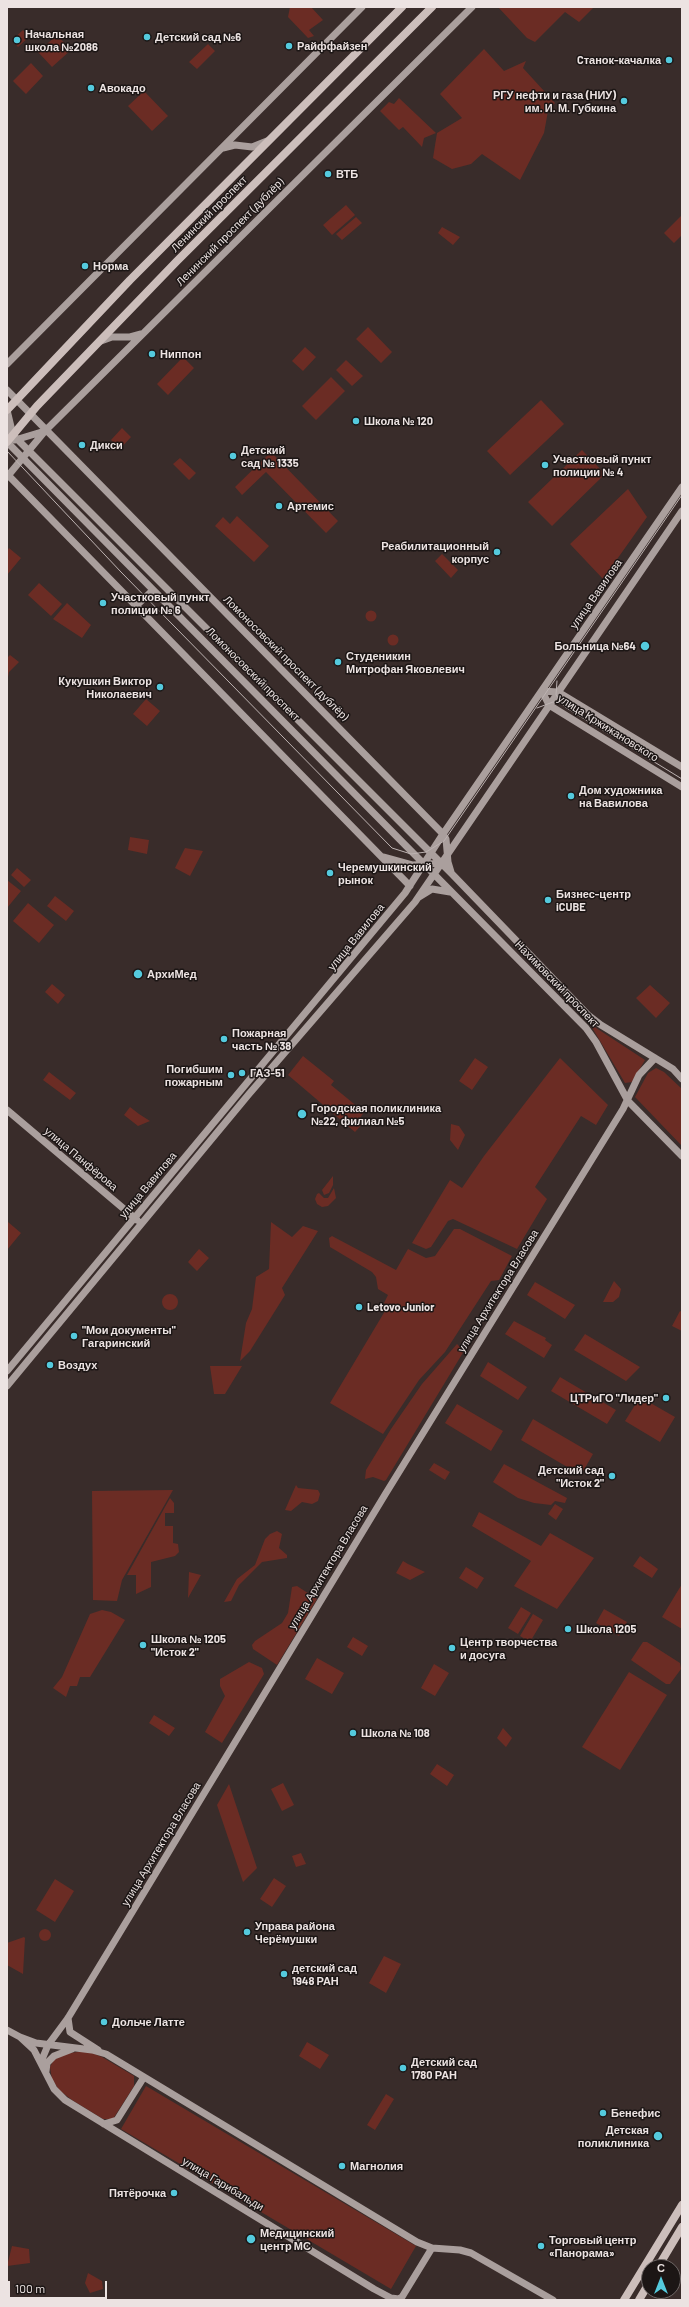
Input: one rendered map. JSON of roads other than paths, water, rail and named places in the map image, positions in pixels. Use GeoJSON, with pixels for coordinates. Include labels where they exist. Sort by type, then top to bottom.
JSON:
{"type":"FeatureCollection","features":[{"type":"Feature","properties":{"kind":"main road","name":"Ленинский проспект"},"geometry":{"type":"LineString","coordinates":[[7,410],[130,280],[402,7]]}},
{"type":"Feature","properties":{"kind":"main road","name":"Ленинский проспект"},"geometry":{"type":"LineString","coordinates":[[7,442],[30,414],[98,344],[432,7]]}},
{"type":"Feature","properties":{"kind":"main road"},"geometry":{"type":"LineString","coordinates":[[624,2300],[682,2205]]}},
{"type":"Feature","properties":{"kind":"main road"},"geometry":{"type":"LineString","coordinates":[[663,2259],[682,2227]]}},
{"type":"Feature","properties":{"kind":"street"},"geometry":{"type":"LineString","coordinates":[[7,364],[362,7]]}},
{"type":"Feature","properties":{"kind":"street","name":"Ленинский проспект (дублёр)"},"geometry":{"type":"LineString","coordinates":[[7,475],[45,431],[472,7]]}},
{"type":"Feature","properties":{"kind":"street"},"geometry":{"type":"LineString","coordinates":[[223,148],[235,145],[257,146],[269,140]]}},
{"type":"Feature","properties":{"kind":"street"},"geometry":{"type":"LineString","coordinates":[[98,344],[112,336],[137,336],[143,333]]}},
{"type":"Feature","properties":{"kind":"street","name":"Ломоносовский проспект (дублёр)"},"geometry":{"type":"LineString","coordinates":[[7,390],[17,398],[45,431],[443,834],[448,851],[448,862],[452,874]]}},
{"type":"Feature","properties":{"kind":"street"},"geometry":{"type":"LineString","coordinates":[[7,410],[13,434],[45,431]]}},
{"type":"Feature","properties":{"kind":"street","name":"Ломоносовский проспект"},"geometry":{"type":"LineString","coordinates":[[13,434],[28,451],[440,863]]}},
{"type":"Feature","properties":{"kind":"street","name":"Ломоносовский проспект"},"geometry":{"type":"LineString","coordinates":[[7,442],[434,873]]}},
{"type":"Feature","properties":{"kind":"street"},"geometry":{"type":"LineString","coordinates":[[7,475],[410,886]]}},
{"type":"Feature","properties":{"kind":"street","name":"улица Вавилова"},"geometry":{"type":"LineString","coordinates":[[7,1371],[387,917],[425,865],[443,834],[682,487]]}},
{"type":"Feature","properties":{"kind":"street","name":"улица Вавилова"},"geometry":{"type":"LineString","coordinates":[[7,1386],[249,1094],[415,902],[448,851],[682,511]]}},
{"type":"Feature","properties":{"kind":"street"},"geometry":{"type":"LineString","coordinates":[[136,606],[153,590]]}},
{"type":"Feature","properties":{"kind":"street","name":"улица Кржижановского"},"geometry":{"type":"LineString","coordinates":[[542,691],[558,692],[682,767]]}},
{"type":"Feature","properties":{"kind":"street","name":"улица Кржижановского"},"geometry":{"type":"LineString","coordinates":[[542,691],[549,705],[682,787]]}},
{"type":"Feature","properties":{"kind":"street"},"geometry":{"type":"LineString","coordinates":[[383,857],[402,863],[425,865],[440,863]]}},
{"type":"Feature","properties":{"kind":"street","name":"Нахимовский проспект"},"geometry":{"type":"LineString","coordinates":[[440,863],[588,1015],[600,1025],[673,1069],[682,1079]]}},
{"type":"Feature","properties":{"kind":"street","name":"Нахимовский проспект"},"geometry":{"type":"LineString","coordinates":[[434,873],[586,1028],[596,1042],[628,1101],[682,1156]]}},
{"type":"Feature","properties":{"kind":"street"},"geometry":{"type":"LineString","coordinates":[[415,902],[432,889],[443,889],[451,892]]}},
{"type":"Feature","properties":{"kind":"street"},"geometry":{"type":"LineString","coordinates":[[387,917],[392,914],[397,915],[397,923]]}},
{"type":"Feature","properties":{"kind":"street","name":"улица Архитектора Власова"},"geometry":{"type":"LineString","coordinates":[[41,2062],[48,2045],[68,2018],[382,1498],[628,1101],[639,1075],[655,1058]]}},
{"type":"Feature","properties":{"kind":"street","name":"улица Панфёрова"},"geometry":{"type":"LineString","coordinates":[[7,1110],[142,1224]]}},
{"type":"Feature","properties":{"kind":"street"},"geometry":{"type":"LineString","coordinates":[[68,2018],[70,2032],[417,2242],[432,2248],[460,2250],[471,2253],[553,2300]]}},
{"type":"Feature","properties":{"kind":"street","name":"улица Гарибальди"},"geometry":{"type":"LineString","coordinates":[[7,2030],[20,2037],[34,2050],[54,2089],[65,2100],[367,2285],[391,2298],[399,2299],[405,2294],[432,2248]]}},
{"type":"Feature","properties":{"kind":"street"},"geometry":{"type":"LineString","coordinates":[[20,2037],[48,2045],[92,2050],[106,2054]]}},
{"type":"Feature","properties":{"kind":"street"},"geometry":{"type":"LineString","coordinates":[[46,2074],[47,2063],[54,2056],[76,2048]]}},
{"type":"Feature","properties":{"kind":"street"},"geometry":{"type":"LineString","coordinates":[[104,2124],[117,2120],[144,2077]]}},
{"type":"Feature","properties":{"kind":"tram line"},"geometry":{"type":"LineString","coordinates":[[7,451],[121,572],[392,848],[411,854],[426,852],[444,841],[682,495]]}},
{"type":"Feature","properties":{"kind":"tram line"},"geometry":{"type":"LineString","coordinates":[[557,681],[556,695],[565,707],[682,779]]}},
{"type":"Feature","properties":{"kind":"tram line"},"geometry":{"type":"LineString","coordinates":[[537,708],[553,702],[564,704]]}},
{"type":"Feature","properties":{"kind":"place","name":"Детский сад №6"},"geometry":{"type":"Point","coordinates":[147,37]}},
{"type":"Feature","properties":{"kind":"place","name":"Начальная школа №2086"},"geometry":{"type":"Point","coordinates":[17,40]}},
{"type":"Feature","properties":{"kind":"place","name":"Райффайзен"},"geometry":{"type":"Point","coordinates":[289,46]}},
{"type":"Feature","properties":{"kind":"place","name":"Cтанок-качалка"},"geometry":{"type":"Point","coordinates":[669,60]}},
{"type":"Feature","properties":{"kind":"place","name":"Авокадо"},"geometry":{"type":"Point","coordinates":[91,88]}},
{"type":"Feature","properties":{"kind":"place","name":"РГУ нефти и газа (НИУ) им. И. М. Губкина"},"geometry":{"type":"Point","coordinates":[624,101]}},
{"type":"Feature","properties":{"kind":"place","name":"ВТБ"},"geometry":{"type":"Point","coordinates":[328,174]}},
{"type":"Feature","properties":{"kind":"place","name":"Норма"},"geometry":{"type":"Point","coordinates":[85,266]}},
{"type":"Feature","properties":{"kind":"place","name":"Ниппон"},"geometry":{"type":"Point","coordinates":[152,354]}},
{"type":"Feature","properties":{"kind":"place","name":"Школа № 120"},"geometry":{"type":"Point","coordinates":[356,421]}},
{"type":"Feature","properties":{"kind":"place","name":"Дикси"},"geometry":{"type":"Point","coordinates":[82,445]}},
{"type":"Feature","properties":{"kind":"place","name":"Детский сад № 1335"},"geometry":{"type":"Point","coordinates":[233,456]}},
{"type":"Feature","properties":{"kind":"place","name":"Участковый пункт полиции № 4"},"geometry":{"type":"Point","coordinates":[545,465]}},
{"type":"Feature","properties":{"kind":"place","name":"Артемис"},"geometry":{"type":"Point","coordinates":[279,506]}},
{"type":"Feature","properties":{"kind":"place","name":"Реабилитационный корпус"},"geometry":{"type":"Point","coordinates":[497,552]}},
{"type":"Feature","properties":{"kind":"place","name":"Участковый пункт полиции № 6"},"geometry":{"type":"Point","coordinates":[103,603]}},
{"type":"Feature","properties":{"kind":"place","name":"Больница №64"},"geometry":{"type":"Point","coordinates":[645,646]}},
{"type":"Feature","properties":{"kind":"place","name":"Студеникин Митрофан Яковлевич"},"geometry":{"type":"Point","coordinates":[338,662]}},
{"type":"Feature","properties":{"kind":"place","name":"Кукушкин Виктор Николаевич"},"geometry":{"type":"Point","coordinates":[160,687]}},
{"type":"Feature","properties":{"kind":"place","name":"Дом художника на Вавилова"},"geometry":{"type":"Point","coordinates":[571,796]}},
{"type":"Feature","properties":{"kind":"place","name":"Черемушкинский рынок"},"geometry":{"type":"Point","coordinates":[330,873]}},
{"type":"Feature","properties":{"kind":"place","name":"Бизнес-центр iCUBE"},"geometry":{"type":"Point","coordinates":[548,900]}},
{"type":"Feature","properties":{"kind":"place","name":"АрхиМед"},"geometry":{"type":"Point","coordinates":[138,974]}},
{"type":"Feature","properties":{"kind":"place","name":"Пожарная часть № 38"},"geometry":{"type":"Point","coordinates":[224,1039]}},
{"type":"Feature","properties":{"kind":"place","name":"ГАЗ-51"},"geometry":{"type":"Point","coordinates":[242,1073]}},
{"type":"Feature","properties":{"kind":"place","name":"Погибшим пожарным"},"geometry":{"type":"Point","coordinates":[231,1075]}},
{"type":"Feature","properties":{"kind":"place","name":"Городская поликлиника №22, филиал №5"},"geometry":{"type":"Point","coordinates":[302,1114]}},
{"type":"Feature","properties":{"kind":"place","name":"Letovo Junior"},"geometry":{"type":"Point","coordinates":[359,1307]}},
{"type":"Feature","properties":{"kind":"place","name":"\"Мои документы\" Гагаринский"},"geometry":{"type":"Point","coordinates":[74,1336]}},
{"type":"Feature","properties":{"kind":"place","name":"Воздух"},"geometry":{"type":"Point","coordinates":[50,1365]}},
{"type":"Feature","properties":{"kind":"place","name":"ЦТРиГО \"Лидер\""},"geometry":{"type":"Point","coordinates":[666,1398]}},
{"type":"Feature","properties":{"kind":"place","name":"Детский сад \"Исток 2\""},"geometry":{"type":"Point","coordinates":[612,1476]}},
{"type":"Feature","properties":{"kind":"place","name":"Школа 1205"},"geometry":{"type":"Point","coordinates":[568,1629]}},
{"type":"Feature","properties":{"kind":"place","name":"Школа № 1205 \"Исток 2\""},"geometry":{"type":"Point","coordinates":[143,1645]}},
{"type":"Feature","properties":{"kind":"place","name":"Центр творчества и досуга"},"geometry":{"type":"Point","coordinates":[452,1648]}},
{"type":"Feature","properties":{"kind":"place","name":"Школа № 108"},"geometry":{"type":"Point","coordinates":[353,1733]}},
{"type":"Feature","properties":{"kind":"place","name":"Управа района Черёмушки"},"geometry":{"type":"Point","coordinates":[247,1932]}},
{"type":"Feature","properties":{"kind":"place","name":"детский сад 1948 РАН"},"geometry":{"type":"Point","coordinates":[284,1974]}},
{"type":"Feature","properties":{"kind":"place","name":"Дольче Латте"},"geometry":{"type":"Point","coordinates":[104,2022]}},
{"type":"Feature","properties":{"kind":"place","name":"Детский сад 1780 РАН"},"geometry":{"type":"Point","coordinates":[403,2068]}},
{"type":"Feature","properties":{"kind":"place","name":"Бенефис"},"geometry":{"type":"Point","coordinates":[603,2113]}},
{"type":"Feature","properties":{"kind":"place","name":"Детская поликлиника"},"geometry":{"type":"Point","coordinates":[658,2136]}},
{"type":"Feature","properties":{"kind":"place","name":"Магнолия"},"geometry":{"type":"Point","coordinates":[342,2166]}},
{"type":"Feature","properties":{"kind":"place","name":"Пятёрочка"},"geometry":{"type":"Point","coordinates":[174,2193]}},
{"type":"Feature","properties":{"kind":"place","name":"Медицинский центр МС"},"geometry":{"type":"Point","coordinates":[251,2239]}},
{"type":"Feature","properties":{"kind":"place","name":"Торговый центр «Панорама»"},"geometry":{"type":"Point","coordinates":[541,2246]}}]}
